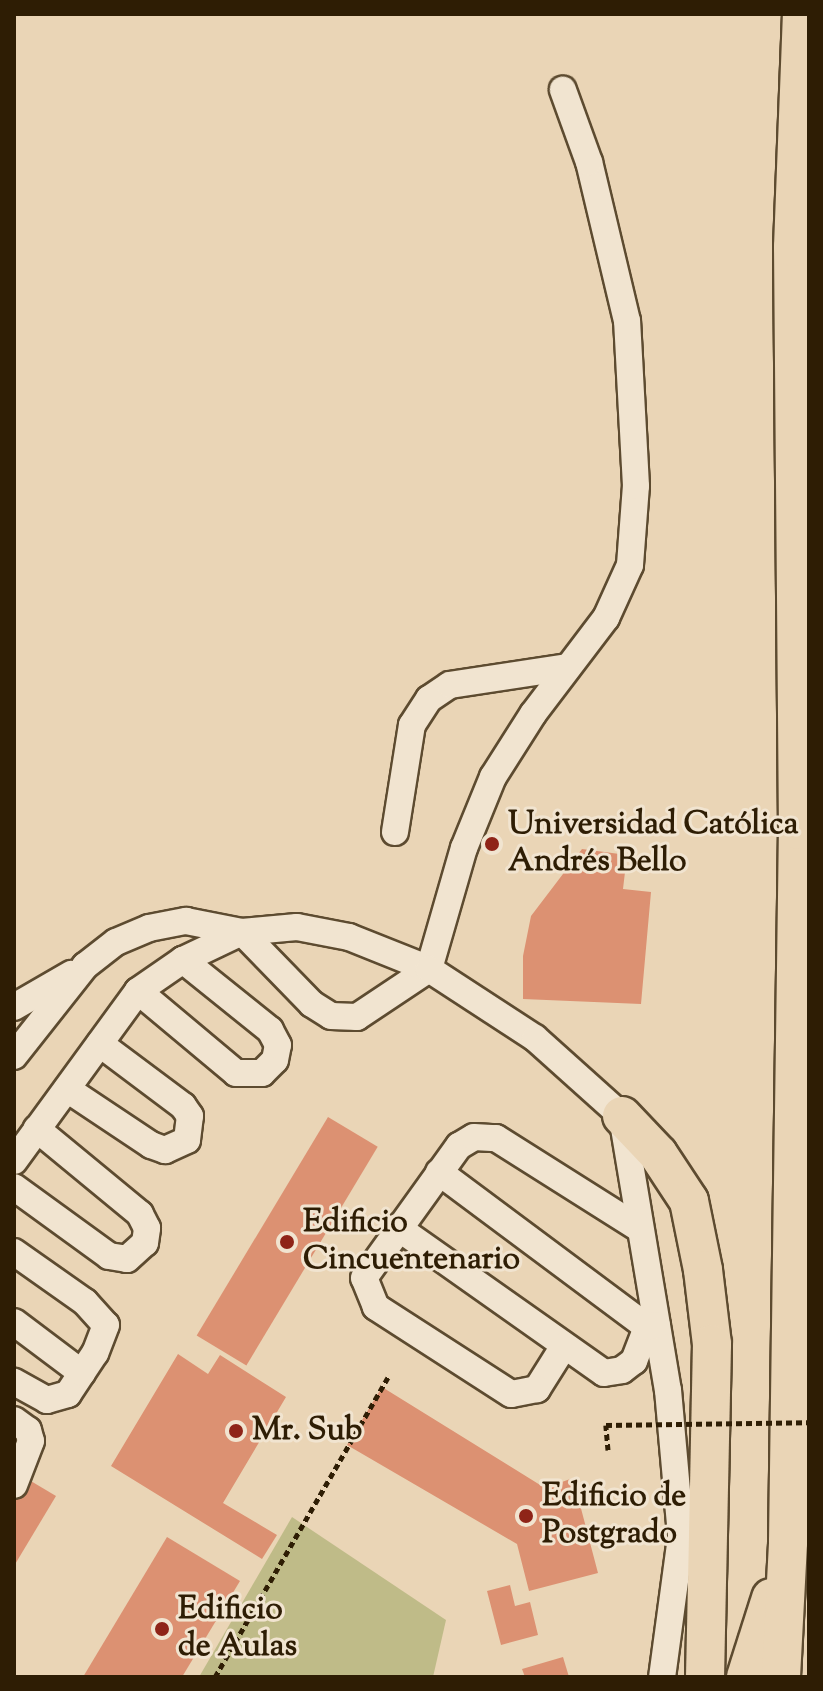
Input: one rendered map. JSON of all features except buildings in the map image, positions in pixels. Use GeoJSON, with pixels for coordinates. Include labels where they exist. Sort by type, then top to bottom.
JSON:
{"type":"FeatureCollection","features":[{"type":"Feature","properties":{"kind":"highway"},"geometry":{"type":"LineString","coordinates":[[781,1677],[788,1542],[798,830],[793,247],[802,14]]}},
{"type":"Feature","properties":{"kind":"highway"},"geometry":{"type":"LineString","coordinates":[[622,1116],[658,1154],[689,1201],[703,1270],[712,1344],[705,1677]]}},
{"type":"Feature","properties":{"kind":"highway"},"geometry":{"type":"LineString","coordinates":[[746,1677],[788,1542]]}},
{"type":"Feature","properties":{"kind":"lane"},"geometry":{"type":"LineString","coordinates":[[242,932],[312,1004],[331,1016],[357,1017],[429,969],[464,848],[493,777],[568,667],[606,618],[630,565],[636,486],[627,321],[589,162],[563,90]]}},
{"type":"Feature","properties":{"kind":"lane"},"geometry":{"type":"LineString","coordinates":[[395,832],[412,725],[429,699],[450,685],[568,667]]}},
{"type":"Feature","properties":{"kind":"lane"},"geometry":{"type":"LineString","coordinates":[[14,1007],[85,966],[116,942],[149,928],[186,921],[242,932],[297,927],[336,935],[429,969],[535,1038],[622,1116],[652,1326],[668,1390],[681,1537],[662,1677]]}},
{"type":"Feature","properties":{"kind":"lane"},"geometry":{"type":"LineString","coordinates":[[14,1161],[138,991],[183,960],[242,932]]}},
{"type":"Feature","properties":{"kind":"lane"},"geometry":{"type":"LineString","coordinates":[[138,991],[236,1073],[262,1073],[275,1060],[278,1045],[270,1030],[183,960]]}},
{"type":"Feature","properties":{"kind":"lane"},"geometry":{"type":"LineString","coordinates":[[14,1056],[85,966]]}},
{"type":"Feature","properties":{"kind":"lane"},"geometry":{"type":"LineString","coordinates":[[67,1089],[151,1145],[165,1150],[187,1140],[190,1116],[183,1106],[100,1044]]}},
{"type":"Feature","properties":{"kind":"lane"},"geometry":{"type":"LineString","coordinates":[[14,1187],[109,1256],[127,1259],[145,1243],[147,1228],[140,1214],[37,1129]]}},
{"type":"Feature","properties":{"kind":"lane"},"geometry":{"type":"LineString","coordinates":[[564,1346],[537,1389],[511,1394],[376,1307],[364,1278],[397,1227],[459,1146],[474,1137],[496,1138],[640,1229]]}},
{"type":"Feature","properties":{"kind":"lane"},"geometry":{"type":"LineString","coordinates":[[439,1172],[652,1326]]}},
{"type":"Feature","properties":{"kind":"lane"},"geometry":{"type":"LineString","coordinates":[[397,1227],[591,1367],[604,1373],[622,1370],[634,1361],[652,1326]]}},
{"type":"Feature","properties":{"kind":"lane"},"geometry":{"type":"LineString","coordinates":[[14,1252],[85,1302],[106,1325],[82,1373],[58,1399],[31,1394],[14,1382]]}},
{"type":"Feature","properties":{"kind":"lane"},"geometry":{"type":"LineString","coordinates":[[14,1322],[82,1373]]}},
{"type":"Feature","properties":{"kind":"lane"},"geometry":{"type":"LineString","coordinates":[[14,1420],[28,1430],[31,1441],[14,1485]]}},
{"type":"Feature","properties":{"kind":"path"},"geometry":{"type":"LineString","coordinates":[[215,1677],[388,1377]]}},
{"type":"Feature","properties":{"kind":"path"},"geometry":{"type":"LineString","coordinates":[[608,1450],[606,1425],[809,1422]]}},
{"type":"Feature","properties":{"kind":"shaded area"},"geometry":{"type":"Polygon","coordinates":[[[292,1517],[446,1620],[433,1677],[199,1677],[292,1517]]]}},
{"type":"Feature","properties":{"kind":"place","name":"Universidad Católica Andrés Bello"},"geometry":{"type":"Point","coordinates":[492,844]}},
{"type":"Feature","properties":{"kind":"place","name":"Edificio Cincuentenario"},"geometry":{"type":"Point","coordinates":[287,1242]}},
{"type":"Feature","properties":{"kind":"place","name":"Mr. Sub"},"geometry":{"type":"Point","coordinates":[236,1431]}},
{"type":"Feature","properties":{"kind":"place","name":"Edificio de Postgrado"},"geometry":{"type":"Point","coordinates":[526,1516]}},
{"type":"Feature","properties":{"kind":"place","name":"Edificio de Aulas"},"geometry":{"type":"Point","coordinates":[162,1629]}}]}
